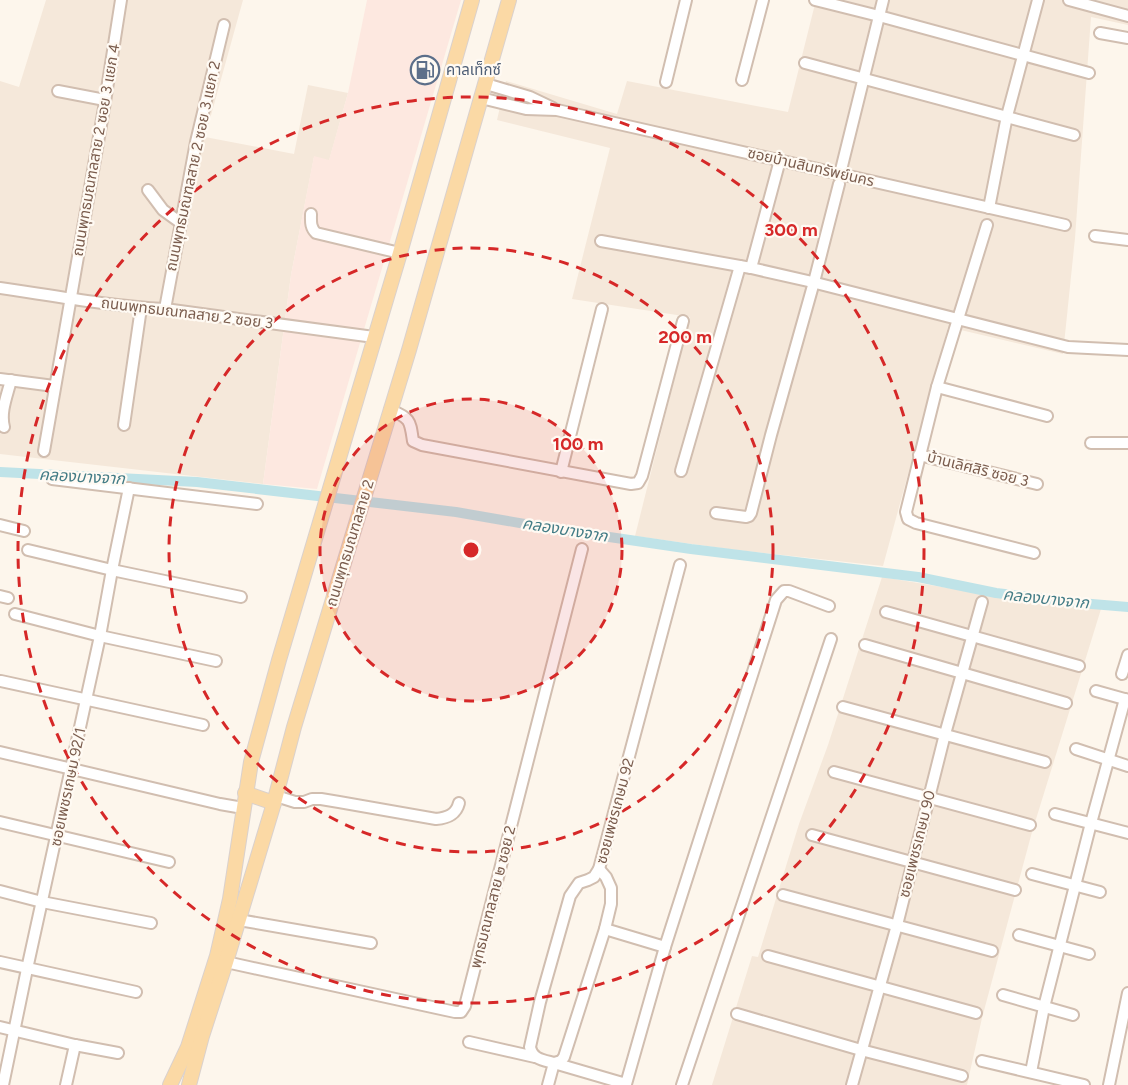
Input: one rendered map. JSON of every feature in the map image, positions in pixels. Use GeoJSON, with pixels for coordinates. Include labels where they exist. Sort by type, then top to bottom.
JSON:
{"type":"FeatureCollection","features":[{"type":"Feature","properties":{"kind":"main road"},"geometry":{"type":"LineString","coordinates":[[170,1085],[188,1047],[217,956],[233,882],[250,762],[472,0]]}},
{"type":"Feature","properties":{"kind":"main road","name":"ถนนพุทธมณฑลสาย 2"},"geometry":{"type":"LineString","coordinates":[[189,1085],[390,410],[509,0]]}},
{"type":"Feature","properties":{"kind":"main road"},"geometry":{"type":"LineString","coordinates":[[245,793],[275,799]]}},
{"type":"Feature","properties":{"kind":"street","name":"ถนนพุทธมณฑลสาย 2 ซอย 3 แยก 4"},"geometry":{"type":"LineString","coordinates":[[44,451],[121,0]]}},
{"type":"Feature","properties":{"kind":"street"},"geometry":{"type":"LineString","coordinates":[[666,82],[686,0]]}},
{"type":"Feature","properties":{"kind":"street"},"geometry":{"type":"LineString","coordinates":[[742,80],[763,0]]}},
{"type":"Feature","properties":{"kind":"street"},"geometry":{"type":"LineString","coordinates":[[815,0],[1089,73]]}},
{"type":"Feature","properties":{"kind":"street"},"geometry":{"type":"LineString","coordinates":[[716,513],[746,517],[751,513],[814,282],[883,0]]}},
{"type":"Feature","properties":{"kind":"street"},"geometry":{"type":"LineString","coordinates":[[989,208],[1007,116],[1038,0]]}},
{"type":"Feature","properties":{"kind":"street"},"geometry":{"type":"LineString","coordinates":[[1069,0],[1128,16]]}},
{"type":"Feature","properties":{"kind":"street","name":"ถนนพุทธมณฑลสาย 2 ซอย 3 แยก 2"},"geometry":{"type":"LineString","coordinates":[[165,309],[196,142],[224,25]]}},
{"type":"Feature","properties":{"kind":"street"},"geometry":{"type":"LineString","coordinates":[[1100,33],[1128,38]]}},
{"type":"Feature","properties":{"kind":"street"},"geometry":{"type":"LineString","coordinates":[[805,63],[1074,135]]}},
{"type":"Feature","properties":{"kind":"street"},"geometry":{"type":"LineString","coordinates":[[486,84],[530,97],[557,110]]}},
{"type":"Feature","properties":{"kind":"street"},"geometry":{"type":"LineString","coordinates":[[58,91],[105,100]]}},
{"type":"Feature","properties":{"kind":"street"},"geometry":{"type":"LineString","coordinates":[[481,98],[526,109],[557,110]]}},
{"type":"Feature","properties":{"kind":"street","name":"ซอยบ้านสินทรัพย์นคร"},"geometry":{"type":"LineString","coordinates":[[557,110],[780,160],[839,179],[1065,225]]}},
{"type":"Feature","properties":{"kind":"street"},"geometry":{"type":"LineString","coordinates":[[751,268],[780,160]]}},
{"type":"Feature","properties":{"kind":"street"},"geometry":{"type":"LineString","coordinates":[[148,190],[163,210],[181,224]]}},
{"type":"Feature","properties":{"kind":"street"},"geometry":{"type":"LineString","coordinates":[[311,214],[312,230],[316,233],[400,253]]}},
{"type":"Feature","properties":{"kind":"street"},"geometry":{"type":"LineString","coordinates":[[987,225],[937,387],[906,512],[908,519],[916,523],[1034,553]]}},
{"type":"Feature","properties":{"kind":"street"},"geometry":{"type":"LineString","coordinates":[[1095,236],[1128,240]]}},
{"type":"Feature","properties":{"kind":"street"},"geometry":{"type":"LineString","coordinates":[[601,241],[751,268],[814,282],[1068,347],[1128,350]]}},
{"type":"Feature","properties":{"kind":"street"},"geometry":{"type":"LineString","coordinates":[[681,471],[740,266]]}},
{"type":"Feature","properties":{"kind":"street","name":"ถนนพุทธมณฑลสาย 2 ซอย 3"},"geometry":{"type":"LineString","coordinates":[[0,288],[69,299],[165,309],[374,337]]}},
{"type":"Feature","properties":{"kind":"street"},"geometry":{"type":"LineString","coordinates":[[124,425],[141,308]]}},
{"type":"Feature","properties":{"kind":"street"},"geometry":{"type":"LineString","coordinates":[[561,472],[602,309]]}},
{"type":"Feature","properties":{"kind":"street"},"geometry":{"type":"LineString","coordinates":[[390,410],[404,415],[411,427],[413,441],[422,446],[631,484],[638,483],[642,476],[683,321]]}},
{"type":"Feature","properties":{"kind":"street"},"geometry":{"type":"LineString","coordinates":[[4,427],[2,421],[5,380],[54,386]]}},
{"type":"Feature","properties":{"kind":"street"},"geometry":{"type":"LineString","coordinates":[[937,387],[1047,416]]}},
{"type":"Feature","properties":{"kind":"street"},"geometry":{"type":"LineString","coordinates":[[1091,443],[1128,443]]}},
{"type":"Feature","properties":{"kind":"street","name":"บ้านเลิศสิริ ซอย 3"},"geometry":{"type":"LineString","coordinates":[[919,455],[1037,484]]}},
{"type":"Feature","properties":{"kind":"street"},"geometry":{"type":"LineString","coordinates":[[52,479],[257,504]]}},
{"type":"Feature","properties":{"kind":"street","name":"ซอยเพชรเกษม 92/1"},"geometry":{"type":"LineString","coordinates":[[3,1085],[100,636],[129,489]]}},
{"type":"Feature","properties":{"kind":"street"},"geometry":{"type":"LineString","coordinates":[[0,525],[24,531]]}},
{"type":"Feature","properties":{"kind":"street","name":"พุทธมณฑลสาย ๒ ซอย 2"},"geometry":{"type":"LineString","coordinates":[[226,962],[455,1012],[461,1011],[465,1006],[582,549]]}},
{"type":"Feature","properties":{"kind":"street"},"geometry":{"type":"LineString","coordinates":[[28,550],[241,597]]}},
{"type":"Feature","properties":{"kind":"street","name":"ซอยเพชรเกษม 92"},"geometry":{"type":"LineString","coordinates":[[535,1057],[531,1052],[531,1039],[570,896],[579,883],[594,877],[599,869],[680,565]]}},
{"type":"Feature","properties":{"kind":"street"},"geometry":{"type":"LineString","coordinates":[[469,1042],[554,1062],[626,1085],[665,947],[776,600],[784,591],[789,591],[829,606]]}},
{"type":"Feature","properties":{"kind":"street","name":"ซอยเพชรเกษม 90"},"geometry":{"type":"LineString","coordinates":[[852,1085],[982,603]]}},
{"type":"Feature","properties":{"kind":"street"},"geometry":{"type":"LineString","coordinates":[[886,612],[1079,666]]}},
{"type":"Feature","properties":{"kind":"street"},"geometry":{"type":"LineString","coordinates":[[15,614],[100,636],[216,661]]}},
{"type":"Feature","properties":{"kind":"street"},"geometry":{"type":"LineString","coordinates":[[682,1085],[831,639]]}},
{"type":"Feature","properties":{"kind":"street"},"geometry":{"type":"LineString","coordinates":[[865,645],[1066,703]]}},
{"type":"Feature","properties":{"kind":"street"},"geometry":{"type":"LineString","coordinates":[[1122,674],[1128,655]]}},
{"type":"Feature","properties":{"kind":"street"},"geometry":{"type":"LineString","coordinates":[[1,681],[203,725]]}},
{"type":"Feature","properties":{"kind":"street"},"geometry":{"type":"LineString","coordinates":[[1031,1072],[1044,1007],[1091,823],[1126,700],[1096,691]]}},
{"type":"Feature","properties":{"kind":"street"},"geometry":{"type":"LineString","coordinates":[[843,707],[1045,762]]}},
{"type":"Feature","properties":{"kind":"street"},"geometry":{"type":"LineString","coordinates":[[1076,749],[1128,766]]}},
{"type":"Feature","properties":{"kind":"street"},"geometry":{"type":"LineString","coordinates":[[0,752],[243,808]]}},
{"type":"Feature","properties":{"kind":"street"},"geometry":{"type":"LineString","coordinates":[[834,772],[1030,825]]}},
{"type":"Feature","properties":{"kind":"street"},"geometry":{"type":"LineString","coordinates":[[275,799],[295,802],[312,799],[339,802],[436,819],[446,818],[453,814],[458,809],[459,803]]}},
{"type":"Feature","properties":{"kind":"street"},"geometry":{"type":"LineString","coordinates":[[1055,814],[1128,833]]}},
{"type":"Feature","properties":{"kind":"street"},"geometry":{"type":"LineString","coordinates":[[0,822],[169,862]]}},
{"type":"Feature","properties":{"kind":"street"},"geometry":{"type":"LineString","coordinates":[[812,835],[1015,890]]}},
{"type":"Feature","properties":{"kind":"street"},"geometry":{"type":"LineString","coordinates":[[554,1062],[561,1061],[564,1057],[612,904],[611,888],[599,869]]}},
{"type":"Feature","properties":{"kind":"street"},"geometry":{"type":"LineString","coordinates":[[1032,874],[1100,892]]}},
{"type":"Feature","properties":{"kind":"street"},"geometry":{"type":"LineString","coordinates":[[0,891],[42,902],[151,923]]}},
{"type":"Feature","properties":{"kind":"street"},"geometry":{"type":"LineString","coordinates":[[783,895],[992,951]]}},
{"type":"Feature","properties":{"kind":"street"},"geometry":{"type":"LineString","coordinates":[[239,920],[371,944]]}},
{"type":"Feature","properties":{"kind":"street"},"geometry":{"type":"LineString","coordinates":[[605,929],[665,947]]}},
{"type":"Feature","properties":{"kind":"street"},"geometry":{"type":"LineString","coordinates":[[1019,935],[1089,954]]}},
{"type":"Feature","properties":{"kind":"street"},"geometry":{"type":"LineString","coordinates":[[768,956],[976,1013]]}},
{"type":"Feature","properties":{"kind":"street"},"geometry":{"type":"LineString","coordinates":[[0,962],[136,992]]}},
{"type":"Feature","properties":{"kind":"street"},"geometry":{"type":"LineString","coordinates":[[1108,1085],[1128,993]]}},
{"type":"Feature","properties":{"kind":"street"},"geometry":{"type":"LineString","coordinates":[[1003,995],[1073,1015]]}},
{"type":"Feature","properties":{"kind":"street"},"geometry":{"type":"LineString","coordinates":[[737,1014],[962,1076]]}},
{"type":"Feature","properties":{"kind":"street"},"geometry":{"type":"LineString","coordinates":[[0,1027],[118,1053]]}},
{"type":"Feature","properties":{"kind":"street"},"geometry":{"type":"LineString","coordinates":[[66,1085],[75,1044]]}},
{"type":"Feature","properties":{"kind":"street"},"geometry":{"type":"LineString","coordinates":[[982,1061],[1084,1085]]}},
{"type":"Feature","properties":{"kind":"street"},"geometry":{"type":"LineString","coordinates":[[548,1085],[554,1062]]}},
{"type":"Feature","properties":{"kind":"shaded area"},"geometry":{"type":"Polygon","coordinates":[[[46,0],[243,0],[205,137],[294,154],[308,85],[348,93],[329,161],[314,157],[291,275],[263,484],[0,454],[0,81],[19,87],[46,0]]]}},
{"type":"Feature","properties":{"kind":"shaded area"},"geometry":{"type":"Polygon","coordinates":[[[367,0],[461,0],[317,489],[263,484],[291,275],[314,156],[329,160],[348,93],[367,0]]]}},
{"type":"Feature","properties":{"kind":"shaded area"},"geometry":{"type":"Polygon","coordinates":[[[816,0],[1128,0],[1128,25],[1091,17],[1075,238],[1063,354],[948,327],[883,566],[635,536],[690,317],[572,299],[610,148],[497,120],[506,81],[617,114],[627,81],[788,112],[816,0]]]}},
{"type":"Feature","properties":{"kind":"shaded area"},"geometry":{"type":"Polygon","coordinates":[[[882,577],[990,595],[1101,609],[1032,832],[982,1018],[967,1085],[712,1085],[752,956],[758,957],[799,824],[828,745],[882,577]]]}},
{"type":"Feature","properties":{"kind":"waterway","name":"คลองบางจาก"},"geometry":{"type":"LineString","coordinates":[[0,472],[197,482],[456,512],[691,549],[918,577],[996,593],[1128,607]]}},
{"type":"Feature","properties":{"kind":"place","name":"คาลเท็กซ์"},"geometry":{"type":"Point","coordinates":[425,70]}}]}
